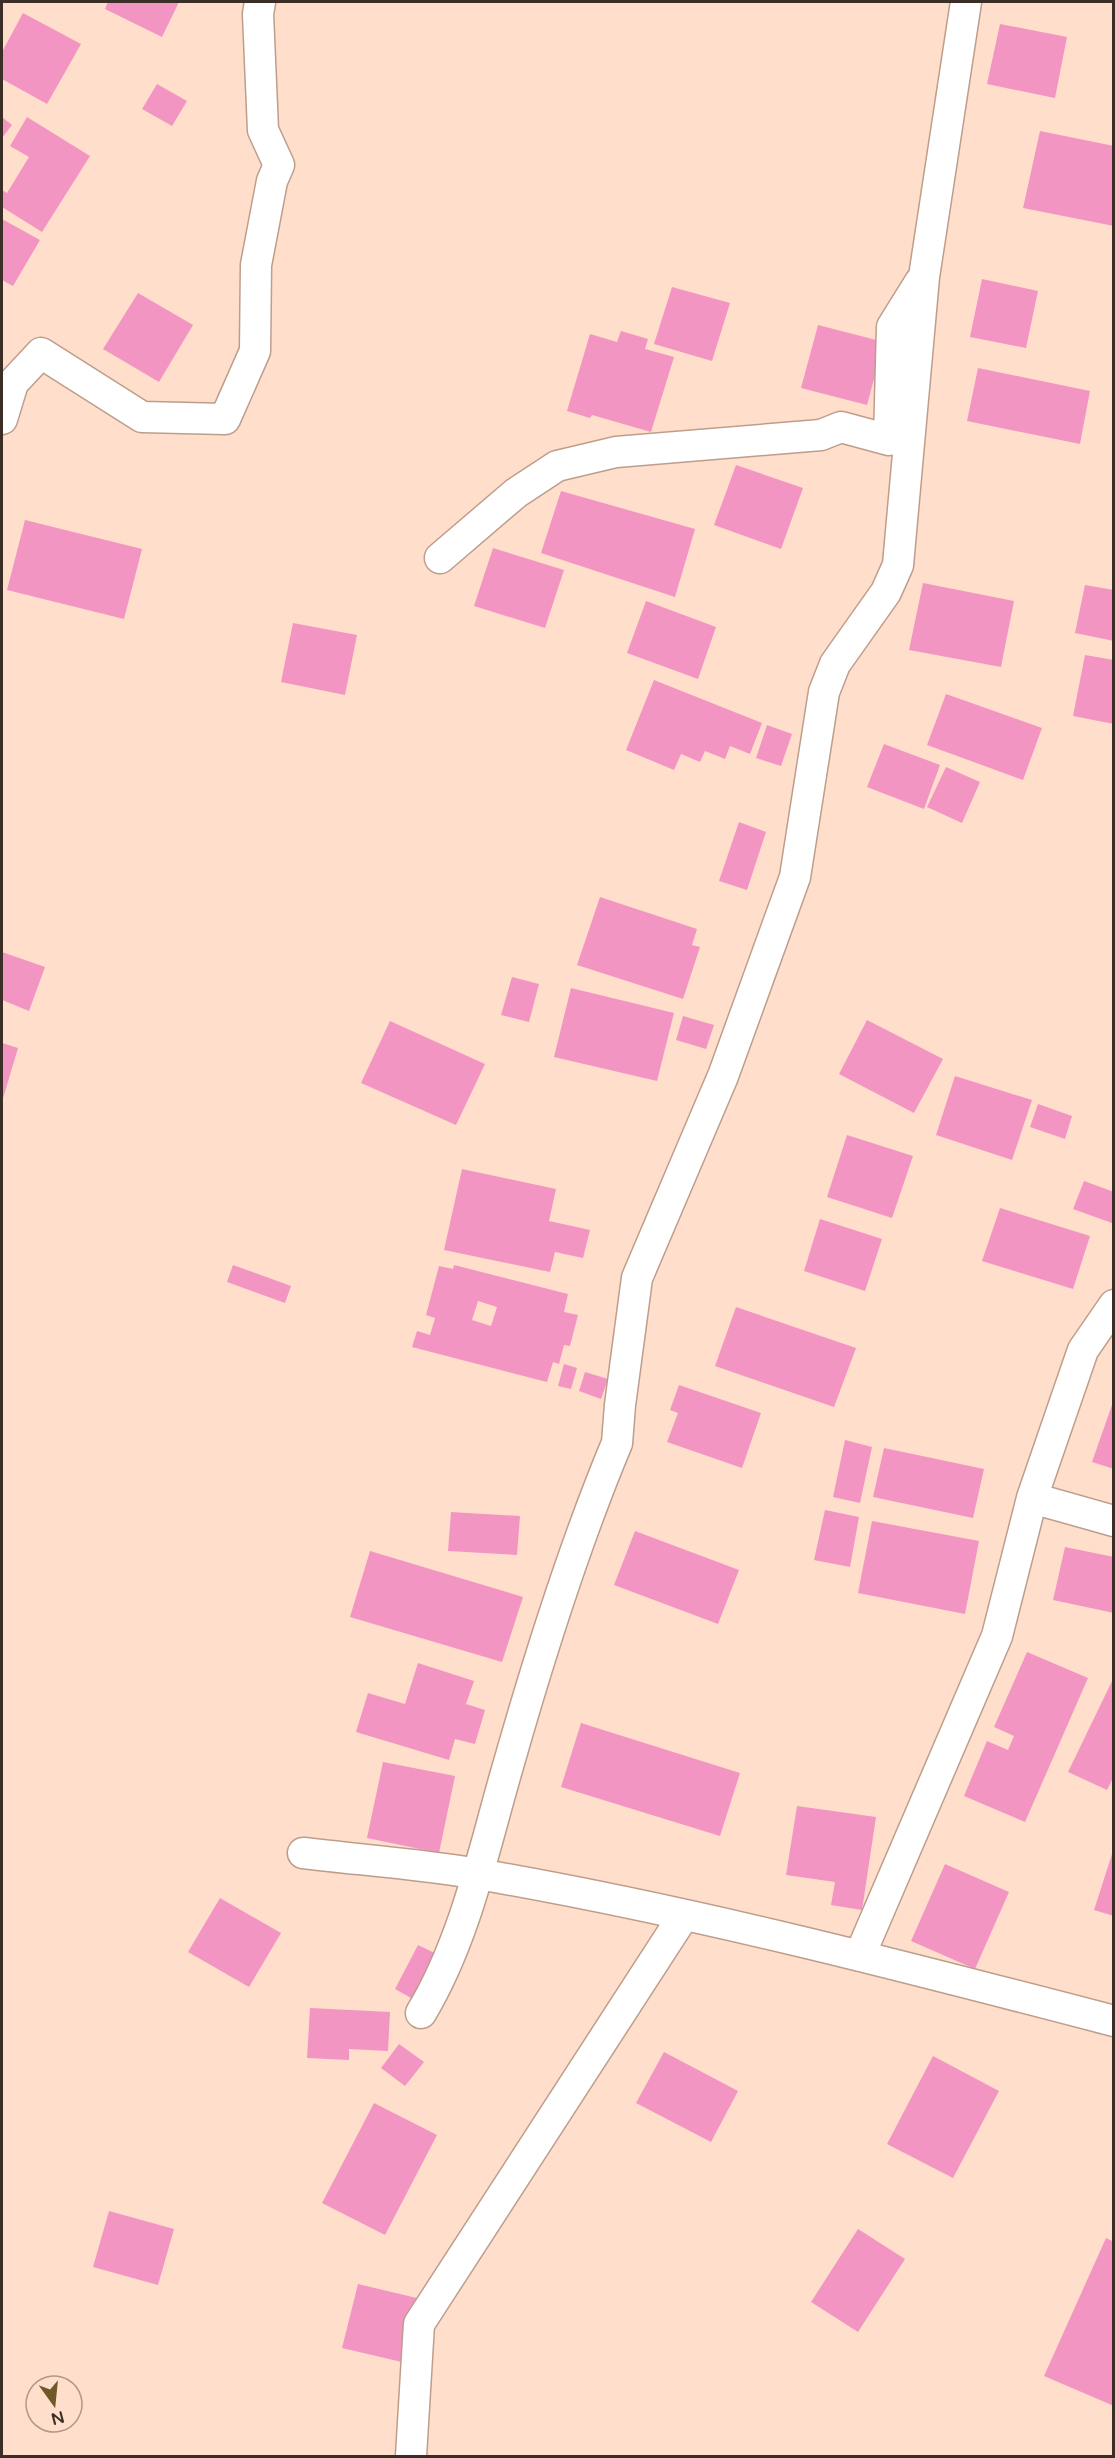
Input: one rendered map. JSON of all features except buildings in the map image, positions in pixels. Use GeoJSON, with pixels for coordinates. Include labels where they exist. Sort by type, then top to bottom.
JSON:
{"type":"FeatureCollection","features":[{"type":"Feature","properties":{"kind":"street"},"geometry":{"type":"LineString","coordinates":[[2,419],[13,383],[41,353],[142,417],[225,419],[255,351],[256,265],[272,181],[279,165],[262,130],[258,14],[260,2]]}},
{"type":"Feature","properties":{"kind":"street"},"geometry":{"type":"LineString","coordinates":[[421,2013],[439,1979],[465,1914],[535,1670],[617,1443],[620,1405],[638,1278],[723,1076],[795,877],[824,692],[835,664],[886,592],[898,565],[924,277],[966,2]]}},
{"type":"Feature","properties":{"kind":"street"},"geometry":{"type":"LineString","coordinates":[[440,558],[516,493],[557,466],[616,452],[821,435],[841,427],[889,440],[892,327],[924,277]]}},
{"type":"Feature","properties":{"kind":"street"},"geometry":{"type":"LineString","coordinates":[[860,1955],[997,1636],[1032,1498],[1083,1350],[1113,1305]]}},
{"type":"Feature","properties":{"kind":"street"},"geometry":{"type":"LineString","coordinates":[[1032,1498],[1113,1521]]}},
{"type":"Feature","properties":{"kind":"street"},"geometry":{"type":"LineString","coordinates":[[303,1853],[477,1874],[684,1915],[860,1955],[1113,2021]]}},
{"type":"Feature","properties":{"kind":"street"},"geometry":{"type":"LineString","coordinates":[[411,2457],[419,2324],[684,1915]]}}]}
